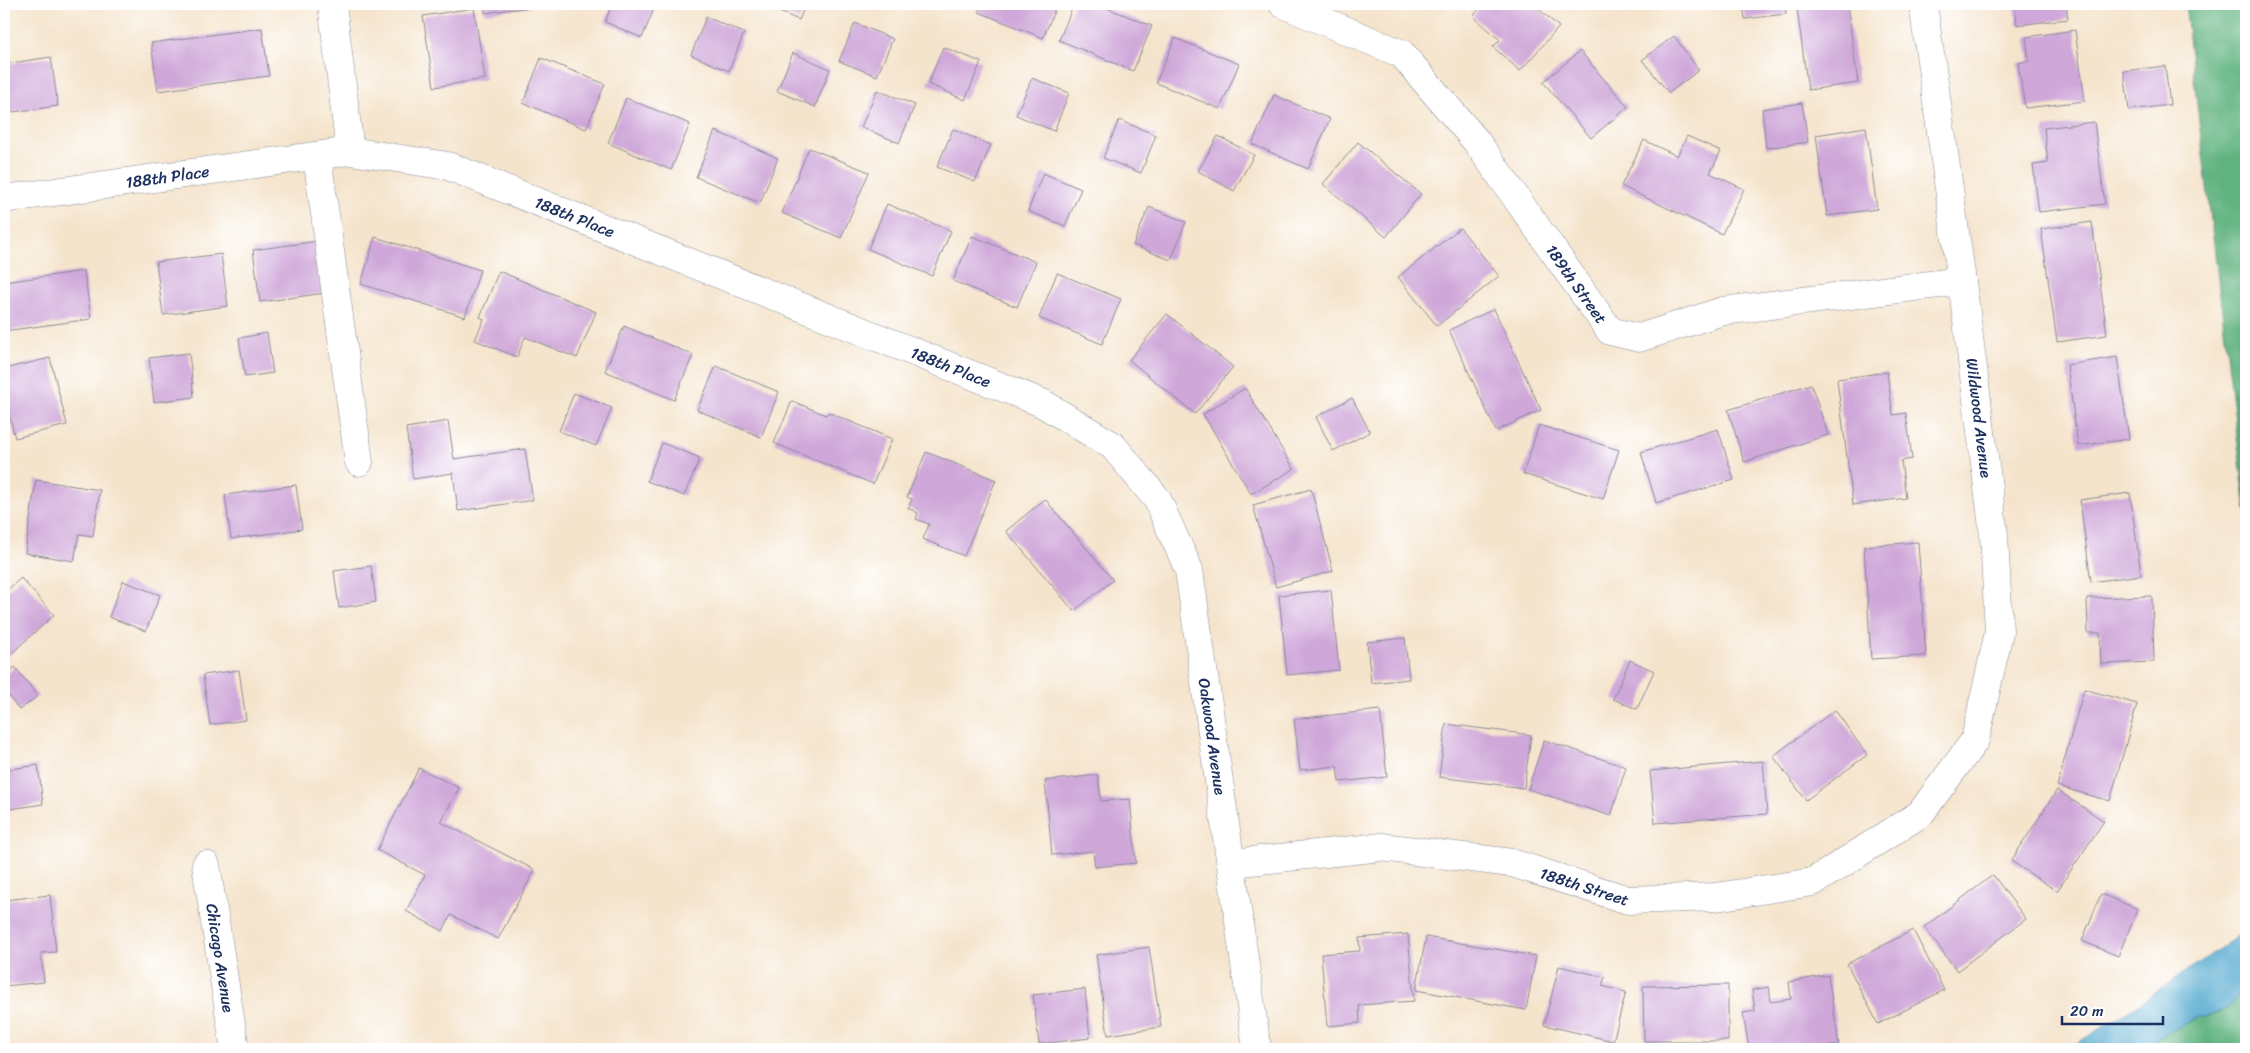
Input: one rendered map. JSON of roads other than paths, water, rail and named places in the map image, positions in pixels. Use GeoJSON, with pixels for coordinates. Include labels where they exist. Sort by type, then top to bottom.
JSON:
{"type":"FeatureCollection","features":[{"type":"Feature","properties":{"kind":"street"},"geometry":{"type":"LineString","coordinates":[[332,4],[350,151]]}},
{"type":"Feature","properties":{"kind":"street","name":"189th Street"},"geometry":{"type":"LineString","coordinates":[[1283,4],[1402,54],[1476,141],[1610,331],[1640,338],[1723,311],[1962,281]]}},
{"type":"Feature","properties":{"kind":"street","name":"Wildwood Avenue"},"geometry":{"type":"LineString","coordinates":[[1920,814],[1975,740],[1999,632],[1994,536],[1962,281],[1923,4]]}},
{"type":"Feature","properties":{"kind":"street","name":"188th Place"},"geometry":{"type":"LineString","coordinates":[[4,199],[350,151],[448,166],[1042,403],[1113,446]]}},
{"type":"Feature","properties":{"kind":"street"},"geometry":{"type":"LineString","coordinates":[[317,156],[359,462]]}},
{"type":"Feature","properties":{"kind":"street","name":"Oakwood Avenue"},"geometry":{"type":"LineString","coordinates":[[1113,446],[1157,499],[1189,570],[1257,1049]]}},
{"type":"Feature","properties":{"kind":"street","name":"188th Street"},"geometry":{"type":"LineString","coordinates":[[1232,863],[1382,847],[1512,864],[1628,900],[1716,897],[1813,882],[1920,814]]}},
{"type":"Feature","properties":{"kind":"street","name":"Chicago Avenue"},"geometry":{"type":"LineString","coordinates":[[206,865],[235,1049]]}},
{"type":"Feature","properties":{"kind":"water"},"geometry":{"type":"Polygon","coordinates":[[[2246,928],[2246,985],[2225,1011],[2196,1018],[2137,1049],[2067,1049],[2126,1013],[2235,938],[2246,928]]]}}]}
